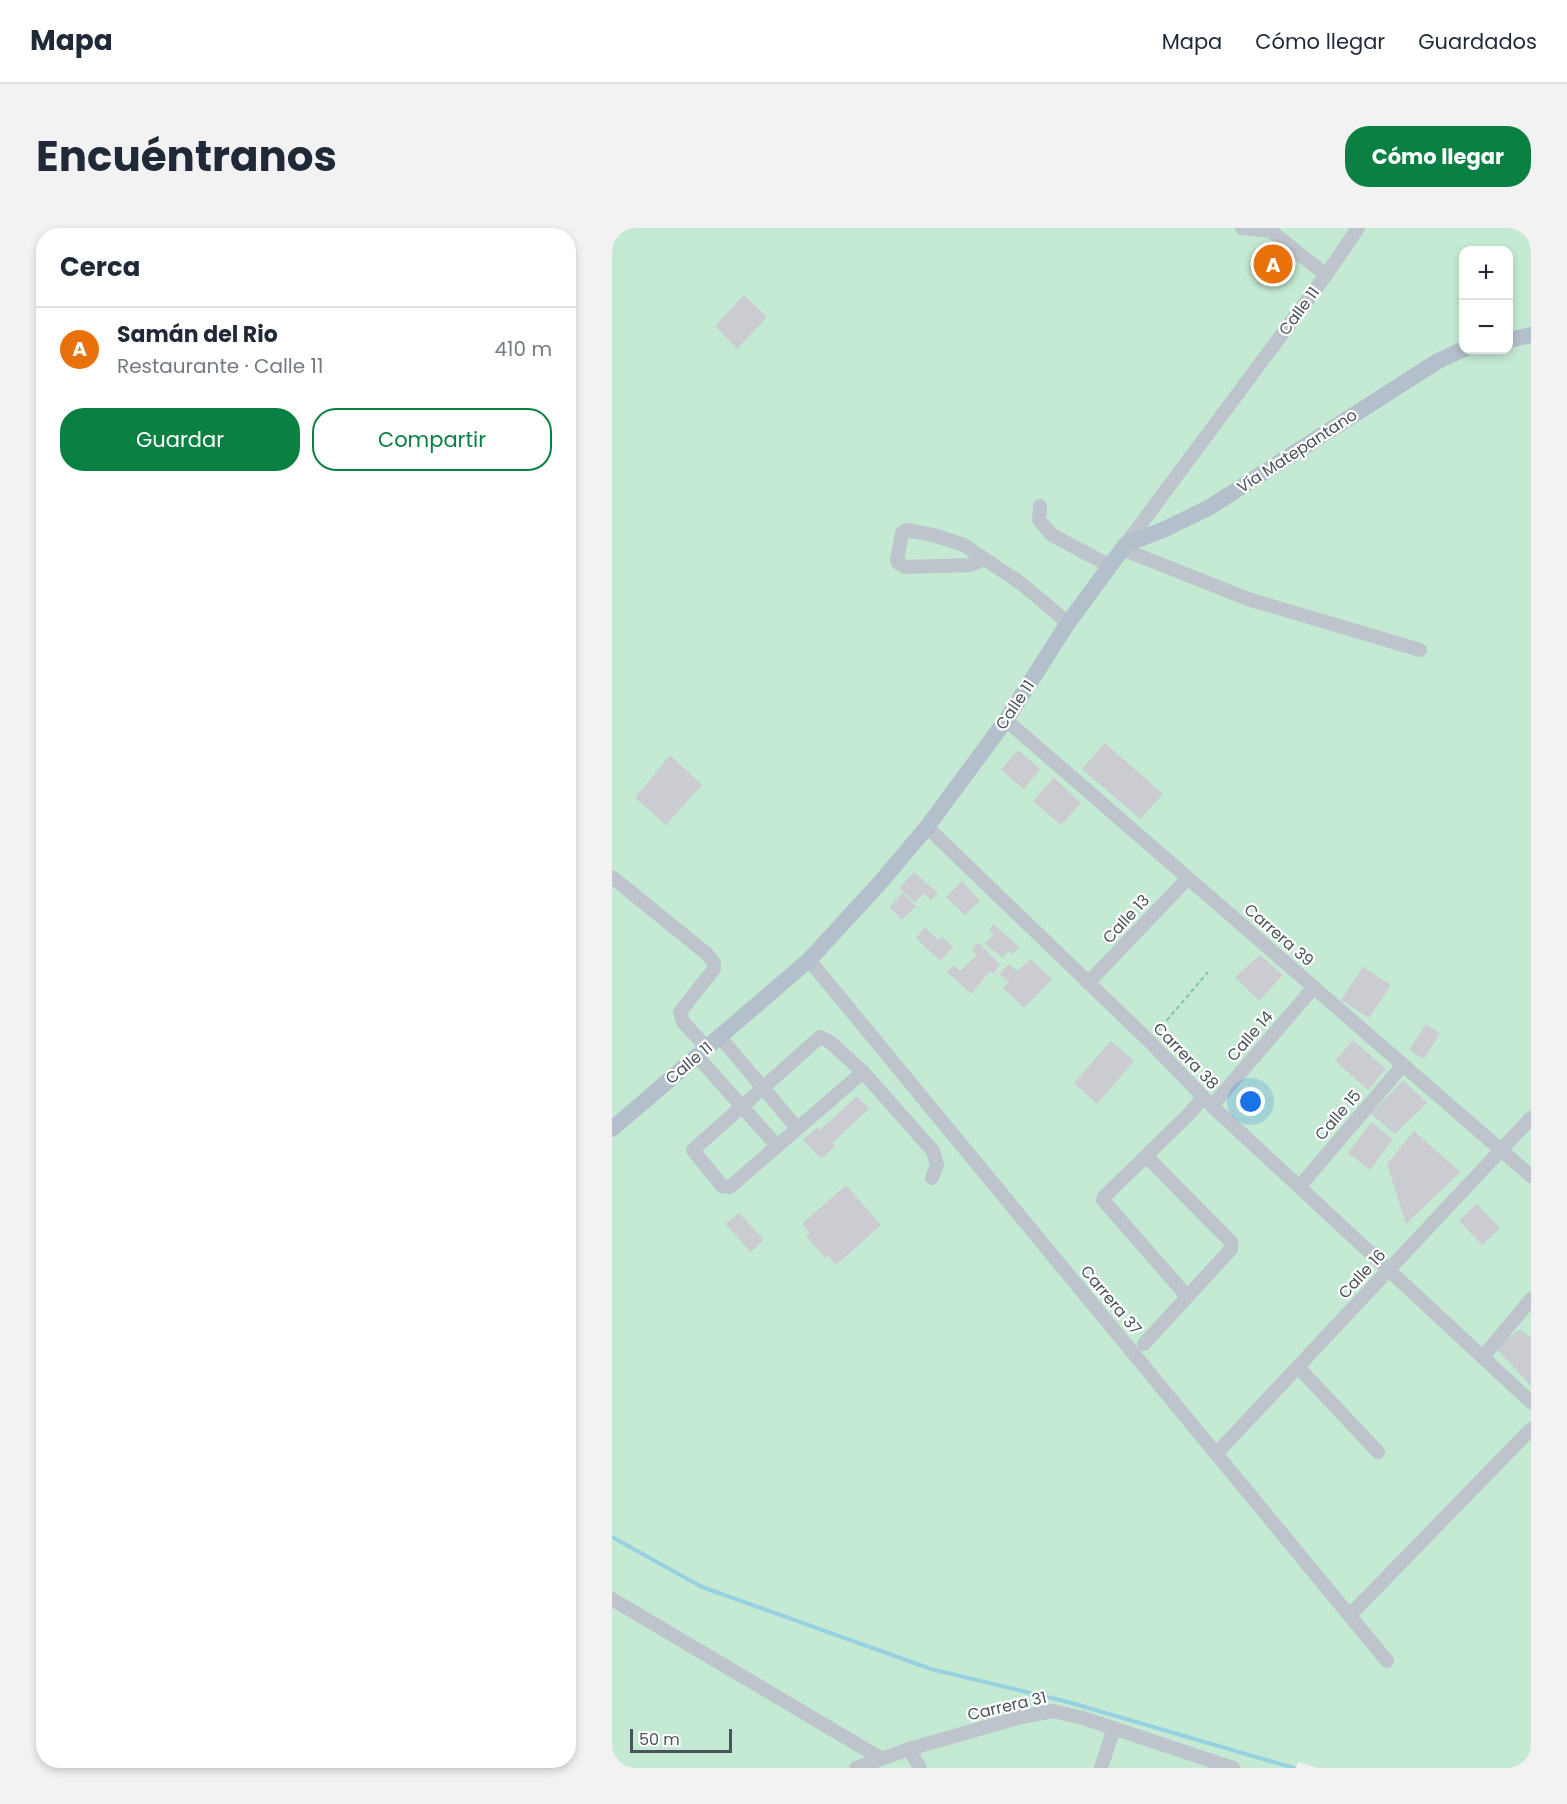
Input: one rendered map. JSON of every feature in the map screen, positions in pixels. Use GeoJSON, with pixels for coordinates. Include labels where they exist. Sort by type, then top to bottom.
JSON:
{"type":"FeatureCollection","features":[{"type":"Feature","properties":{"kind":"main road"},"geometry":{"type":"LineString","coordinates":[[1513,339],[1531,335]]}},
{"type":"Feature","properties":{"kind":"main road","name":"Vía Matepantano"},"geometry":{"type":"LineString","coordinates":[[1124,546],[1210,507],[1438,361],[1459,352]]}},
{"type":"Feature","properties":{"kind":"main road","name":"Calle 11"},"geometry":{"type":"LineString","coordinates":[[612,1129],[809,960],[879,884],[927,827],[1006,720],[1068,624],[1124,546]]}},
{"type":"Feature","properties":{"kind":"street"},"geometry":{"type":"LineString","coordinates":[[1242,228],[1269,230],[1326,275]]}},
{"type":"Feature","properties":{"kind":"street","name":"Calle 11"},"geometry":{"type":"LineString","coordinates":[[1124,546],[1326,275],[1358,228]]}},
{"type":"Feature","properties":{"kind":"street"},"geometry":{"type":"LineString","coordinates":[[1040,506],[1039,520],[1052,535],[1110,566]]}},
{"type":"Feature","properties":{"kind":"street"},"geometry":{"type":"LineString","coordinates":[[984,559],[970,565],[905,567],[897,560],[902,533],[906,530],[933,535],[964,545],[1022,584],[1068,624]]}},
{"type":"Feature","properties":{"kind":"street"},"geometry":{"type":"LineString","coordinates":[[1124,546],[1248,599],[1420,650]]}},
{"type":"Feature","properties":{"kind":"street","name":"Carrera 39"},"geometry":{"type":"LineString","coordinates":[[1006,720],[1531,1176]]}},
{"type":"Feature","properties":{"kind":"street","name":"Carrera 38"},"geometry":{"type":"LineString","coordinates":[[927,827],[1149,1041],[1207,1102],[1531,1402]]}},
{"type":"Feature","properties":{"kind":"street"},"geometry":{"type":"LineString","coordinates":[[612,877],[707,954],[714,963],[714,969],[680,1012],[683,1022],[742,1107],[777,1146]]}},
{"type":"Feature","properties":{"kind":"street","name":"Calle 13"},"geometry":{"type":"LineString","coordinates":[[1088,983],[1188,878]]}},
{"type":"Feature","properties":{"kind":"street","name":"Carrera 37"},"geometry":{"type":"LineString","coordinates":[[809,960],[1387,1661]]}},
{"type":"Feature","properties":{"kind":"street","name":"Calle 14"},"geometry":{"type":"LineString","coordinates":[[1186,1295],[1103,1200],[1104,1197],[1190,1113],[1207,1102],[1314,987]]}},
{"type":"Feature","properties":{"kind":"street"},"geometry":{"type":"LineString","coordinates":[[720,1037],[797,1128]]}},
{"type":"Feature","properties":{"kind":"street"},"geometry":{"type":"LineString","coordinates":[[863,1072],[730,1187],[722,1185],[693,1150],[820,1037],[830,1042],[863,1072],[933,1151],[938,1165],[932,1178]]}},
{"type":"Feature","properties":{"kind":"street","name":"Calle 15"},"geometry":{"type":"LineString","coordinates":[[1299,1187],[1403,1065]]}},
{"type":"Feature","properties":{"kind":"street","name":"Calle 16"},"geometry":{"type":"LineString","coordinates":[[1216,1453],[1531,1118]]}},
{"type":"Feature","properties":{"kind":"street"},"geometry":{"type":"LineString","coordinates":[[1144,1344],[1186,1295],[1231,1249],[1231,1242],[1146,1156]]}},
{"type":"Feature","properties":{"kind":"street"},"geometry":{"type":"LineString","coordinates":[[1483,1357],[1531,1299]]}},
{"type":"Feature","properties":{"kind":"street"},"geometry":{"type":"LineString","coordinates":[[1298,1367],[1378,1452]]}},
{"type":"Feature","properties":{"kind":"street"},"geometry":{"type":"LineString","coordinates":[[1350,1616],[1531,1429]]}},
{"type":"Feature","properties":{"kind":"street"},"geometry":{"type":"LineString","coordinates":[[612,1599],[882,1759]]}},
{"type":"Feature","properties":{"kind":"street","name":"Carrera 31"},"geometry":{"type":"LineString","coordinates":[[856,1768],[909,1749],[1020,1717],[1053,1711],[1114,1728],[1233,1768]]}},
{"type":"Feature","properties":{"kind":"street"},"geometry":{"type":"LineString","coordinates":[[1101,1768],[1114,1728]]}},
{"type":"Feature","properties":{"kind":"street"},"geometry":{"type":"LineString","coordinates":[[909,1749],[920,1768]]}},
{"type":"Feature","properties":{"kind":"path"},"geometry":{"type":"LineString","coordinates":[[1149,1041],[1208,972]]}},
{"type":"Feature","properties":{"kind":"green space"},"geometry":{"type":"Polygon","coordinates":[[[612,228],[1531,228],[1531,1768],[1318,1768],[1298,1762],[1296,1768],[612,1768],[612,228]]]}},
{"type":"Feature","properties":{"kind":"building"},"geometry":{"type":"Polygon","coordinates":[[[744,295],[767,317],[737,349],[715,326],[744,295]]]}},
{"type":"Feature","properties":{"kind":"building"},"geometry":{"type":"Polygon","coordinates":[[[1105,743],[1163,794],[1140,819],[1082,769],[1105,743]]]}},
{"type":"Feature","properties":{"kind":"building"},"geometry":{"type":"Polygon","coordinates":[[[1018,750],[1040,769],[1024,789],[1001,770],[1018,750]]]}},
{"type":"Feature","properties":{"kind":"building"},"geometry":{"type":"Polygon","coordinates":[[[670,755],[702,785],[666,825],[635,798],[670,755]]]}},
{"type":"Feature","properties":{"kind":"building"},"geometry":{"type":"Polygon","coordinates":[[[1054,778],[1081,803],[1061,825],[1033,801],[1054,778]]]}},
{"type":"Feature","properties":{"kind":"building"},"geometry":{"type":"Polygon","coordinates":[[[914,872],[938,893],[931,900],[924,893],[915,903],[899,888],[914,872]]]}},
{"type":"Feature","properties":{"kind":"building"},"geometry":{"type":"Polygon","coordinates":[[[962,881],[980,901],[965,915],[946,897],[962,881]]]}},
{"type":"Feature","properties":{"kind":"building"},"geometry":{"type":"Polygon","coordinates":[[[903,893],[916,906],[902,920],[889,907],[903,893]]]}},
{"type":"Feature","properties":{"kind":"building"},"geometry":{"type":"Polygon","coordinates":[[[993,924],[1019,947],[1012,954],[1009,951],[1002,957],[985,944],[994,934],[989,930],[993,924]]]}},
{"type":"Feature","properties":{"kind":"building"},"geometry":{"type":"Polygon","coordinates":[[[925,927],[938,940],[942,936],[953,947],[940,961],[916,938],[925,927]]]}},
{"type":"Feature","properties":{"kind":"building"},"geometry":{"type":"Polygon","coordinates":[[[978,942],[1000,965],[993,974],[990,971],[971,994],[947,972],[954,965],[960,971],[977,955],[972,950],[978,942]]]}},
{"type":"Feature","properties":{"kind":"building"},"geometry":{"type":"Polygon","coordinates":[[[1260,955],[1283,975],[1259,1001],[1235,977],[1260,955]]]}},
{"type":"Feature","properties":{"kind":"building"},"geometry":{"type":"Polygon","coordinates":[[[1031,959],[1052,979],[1024,1008],[1003,988],[1009,982],[999,974],[1009,964],[1017,971],[1031,959]]]}},
{"type":"Feature","properties":{"kind":"building"},"geometry":{"type":"Polygon","coordinates":[[[1363,967],[1391,985],[1369,1018],[1341,1000],[1363,967]]]}},
{"type":"Feature","properties":{"kind":"building"},"geometry":{"type":"Polygon","coordinates":[[[1426,1024],[1440,1033],[1424,1059],[1409,1050],[1426,1024]]]}},
{"type":"Feature","properties":{"kind":"building"},"geometry":{"type":"Polygon","coordinates":[[[1353,1040],[1386,1069],[1368,1090],[1335,1061],[1353,1040]]]}},
{"type":"Feature","properties":{"kind":"building"},"geometry":{"type":"Polygon","coordinates":[[[1111,1041],[1134,1061],[1097,1104],[1074,1083],[1111,1041]]]}},
{"type":"Feature","properties":{"kind":"building"},"geometry":{"type":"Polygon","coordinates":[[[1403,1080],[1427,1103],[1395,1134],[1371,1114],[1403,1080]]]}},
{"type":"Feature","properties":{"kind":"building"},"geometry":{"type":"Polygon","coordinates":[[[857,1096],[869,1109],[832,1143],[835,1146],[821,1159],[803,1140],[817,1128],[820,1130],[857,1096]]]}},
{"type":"Feature","properties":{"kind":"building"},"geometry":{"type":"Polygon","coordinates":[[[1371,1122],[1393,1139],[1370,1170],[1348,1153],[1371,1122]]]}},
{"type":"Feature","properties":{"kind":"building"},"geometry":{"type":"Polygon","coordinates":[[[1414,1131],[1460,1172],[1406,1224],[1387,1164],[1414,1131]]]}},
{"type":"Feature","properties":{"kind":"building"},"geometry":{"type":"Polygon","coordinates":[[[846,1185],[881,1225],[836,1265],[828,1256],[825,1258],[806,1236],[810,1233],[802,1224],[846,1185]]]}},
{"type":"Feature","properties":{"kind":"building"},"geometry":{"type":"Polygon","coordinates":[[[1477,1204],[1500,1228],[1482,1245],[1459,1221],[1477,1204]]]}},
{"type":"Feature","properties":{"kind":"building"},"geometry":{"type":"Polygon","coordinates":[[[739,1213],[764,1240],[751,1252],[725,1224],[739,1213]]]}},
{"type":"Feature","properties":{"kind":"building"},"geometry":{"type":"Polygon","coordinates":[[[1520,1329],[1531,1338],[1531,1386],[1495,1347],[1520,1329]]]}},
{"type":"Feature","properties":{"kind":"waterway"},"geometry":{"type":"LineString","coordinates":[[612,1537],[702,1587],[931,1669],[1068,1702],[1294,1768]]}},
{"type":"Feature","properties":{"kind":"place","name":"Samán del Rio"},"geometry":{"type":"Point","coordinates":[1273,264]}}]}
